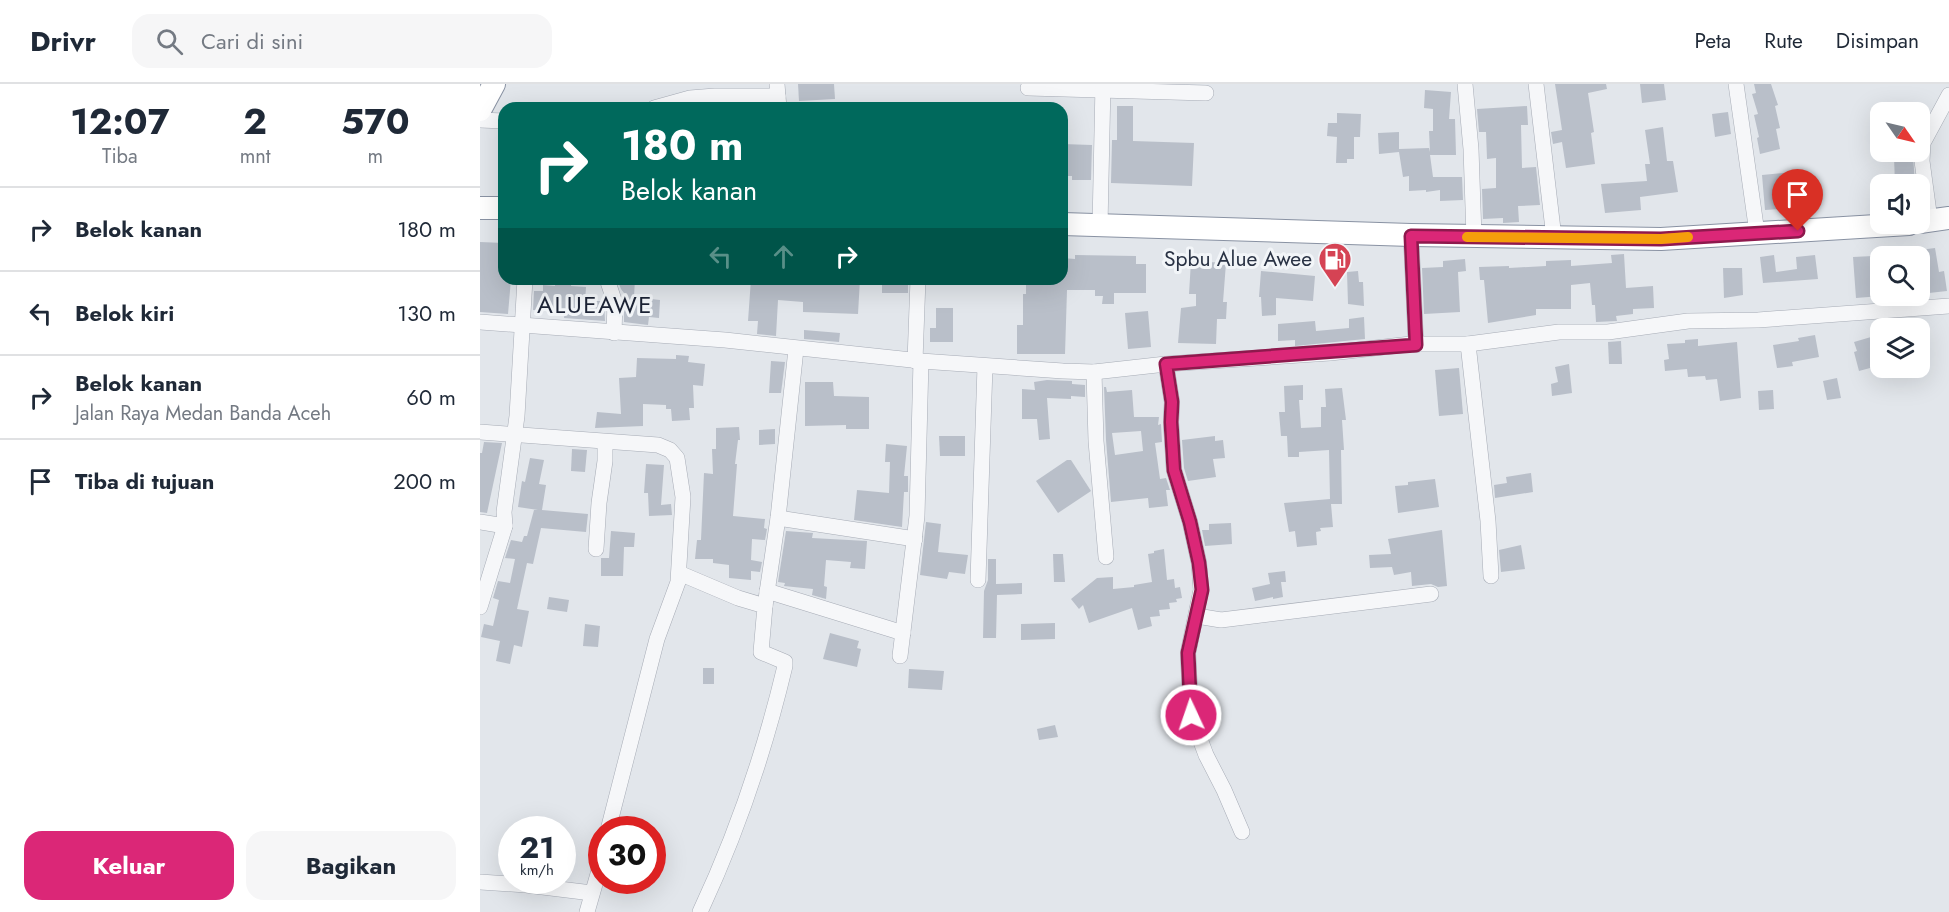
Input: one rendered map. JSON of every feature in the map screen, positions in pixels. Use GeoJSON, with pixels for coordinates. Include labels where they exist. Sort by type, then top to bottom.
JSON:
{"type":"FeatureCollection","features":[{"type":"Feature","properties":{"kind":"highway"},"geometry":{"type":"LineString","coordinates":[[480,110],[494,84]]}},
{"type":"Feature","properties":{"kind":"highway"},"geometry":{"type":"LineString","coordinates":[[480,208],[498,208]]}},
{"type":"Feature","properties":{"kind":"highway"},"geometry":{"type":"LineString","coordinates":[[1068,224],[1411,236],[1661,239],[1870,225]]}},
{"type":"Feature","properties":{"kind":"street"},"geometry":{"type":"LineString","coordinates":[[1465,84],[1471,148],[1474,237]]}},
{"type":"Feature","properties":{"kind":"street"},"geometry":{"type":"LineString","coordinates":[[1536,84],[1554,238]]}},
{"type":"Feature","properties":{"kind":"street"},"geometry":{"type":"LineString","coordinates":[[1736,84],[1756,233]]}},
{"type":"Feature","properties":{"kind":"street"},"geometry":{"type":"LineString","coordinates":[[1100,226],[1103,87]]}},
{"type":"Feature","properties":{"kind":"street"},"geometry":{"type":"LineString","coordinates":[[1028,88],[1103,87],[1206,93]]}},
{"type":"Feature","properties":{"kind":"street"},"geometry":{"type":"LineString","coordinates":[[1923,174],[1923,143],[1949,95]]}},
{"type":"Feature","properties":{"kind":"street"},"geometry":{"type":"LineString","coordinates":[[676,102],[690,98],[778,96]]}},
{"type":"Feature","properties":{"kind":"street"},"geometry":{"type":"LineString","coordinates":[[480,120],[498,121]]}},
{"type":"Feature","properties":{"kind":"street"},"geometry":{"type":"LineString","coordinates":[[1411,236],[1416,345]]}},
{"type":"Feature","properties":{"kind":"street"},"geometry":{"type":"LineString","coordinates":[[480,607],[505,526],[504,512],[514,434],[525,285]]}},
{"type":"Feature","properties":{"kind":"street"},"geometry":{"type":"LineString","coordinates":[[609,285],[615,303],[614,333]]}},
{"type":"Feature","properties":{"kind":"street"},"geometry":{"type":"LineString","coordinates":[[900,656],[915,539],[918,285]]}},
{"type":"Feature","properties":{"kind":"street"},"geometry":{"type":"LineString","coordinates":[[480,322],[725,340],[918,361],[1094,372],[1166,364],[1416,345],[1468,344],[1559,332],[1608,332],[1688,321],[1758,320],[1949,306]]}},
{"type":"Feature","properties":{"kind":"street"},"geometry":{"type":"LineString","coordinates":[[1468,344],[1488,521],[1491,576]]}},
{"type":"Feature","properties":{"kind":"street"},"geometry":{"type":"LineString","coordinates":[[700,912],[716,878],[752,784],[773,719],[785,666],[785,662],[761,652],[796,349]]}},
{"type":"Feature","properties":{"kind":"street"},"geometry":{"type":"LineString","coordinates":[[1166,364],[1172,402],[1174,470],[1190,522],[1202,590],[1188,653],[1191,715],[1206,755],[1242,832]]}},
{"type":"Feature","properties":{"kind":"street"},"geometry":{"type":"LineString","coordinates":[[978,580],[986,366]]}},
{"type":"Feature","properties":{"kind":"street"},"geometry":{"type":"LineString","coordinates":[[1094,372],[1096,441],[1107,557]]}},
{"type":"Feature","properties":{"kind":"street"},"geometry":{"type":"LineString","coordinates":[[480,432],[658,445],[670,450],[677,458],[683,497],[678,582],[657,639],[613,816]]}},
{"type":"Feature","properties":{"kind":"street"},"geometry":{"type":"LineString","coordinates":[[596,549],[599,503],[606,461],[605,442]]}},
{"type":"Feature","properties":{"kind":"street"},"geometry":{"type":"LineString","coordinates":[[778,518],[915,539]]}},
{"type":"Feature","properties":{"kind":"street"},"geometry":{"type":"LineString","coordinates":[[480,522],[505,526]]}},
{"type":"Feature","properties":{"kind":"street"},"geometry":{"type":"LineString","coordinates":[[679,573],[738,598],[766,598],[903,633]]}},
{"type":"Feature","properties":{"kind":"street"},"geometry":{"type":"LineString","coordinates":[[1197,616],[1221,620],[1431,594]]}},
{"type":"Feature","properties":{"kind":"street"},"geometry":{"type":"LineString","coordinates":[[480,882],[589,904]]}},
{"type":"Feature","properties":{"kind":"building"},"geometry":{"type":"Polygon","coordinates":[[[798,84],[834,84],[835,99],[799,101],[798,84]]]}},
{"type":"Feature","properties":{"kind":"building"},"geometry":{"type":"Polygon","coordinates":[[[1555,84],[1606,84],[1607,89],[1588,93],[1594,132],[1591,133],[1595,164],[1566,168],[1562,142],[1553,144],[1551,132],[1562,130],[1555,84]]]}},
{"type":"Feature","properties":{"kind":"building"},"geometry":{"type":"Polygon","coordinates":[[[1640,84],[1664,84],[1666,100],[1642,103],[1640,84]]]}},
{"type":"Feature","properties":{"kind":"building"},"geometry":{"type":"Polygon","coordinates":[[[1754,84],[1771,84],[1778,105],[1775,106],[1780,128],[1776,129],[1780,149],[1760,154],[1754,115],[1758,114],[1752,94],[1756,93],[1754,84]]]}},
{"type":"Feature","properties":{"kind":"building"},"geometry":{"type":"Polygon","coordinates":[[[1425,90],[1451,92],[1449,119],[1455,119],[1456,155],[1430,155],[1433,177],[1462,177],[1463,200],[1440,201],[1440,190],[1409,191],[1409,176],[1403,177],[1399,152],[1379,154],[1378,133],[1399,132],[1399,149],[1429,148],[1430,152],[1429,131],[1433,131],[1433,109],[1424,108],[1425,90]]]}},
{"type":"Feature","properties":{"kind":"building"},"geometry":{"type":"Polygon","coordinates":[[[1117,106],[1133,106],[1133,141],[1194,143],[1192,186],[1111,183],[1112,140],[1117,140],[1117,106]]]}},
{"type":"Feature","properties":{"kind":"building"},"geometry":{"type":"Polygon","coordinates":[[[1527,106],[1528,125],[1521,125],[1522,168],[1536,167],[1540,205],[1518,206],[1519,222],[1503,223],[1503,218],[1483,219],[1482,189],[1496,188],[1496,158],[1487,159],[1486,132],[1479,132],[1477,109],[1527,106]]]}},
{"type":"Feature","properties":{"kind":"building"},"geometry":{"type":"Polygon","coordinates":[[[1728,112],[1731,134],[1715,137],[1712,114],[1728,112]]]}},
{"type":"Feature","properties":{"kind":"building"},"geometry":{"type":"Polygon","coordinates":[[[1337,113],[1361,114],[1360,137],[1354,137],[1354,159],[1347,159],[1347,163],[1336,163],[1337,137],[1327,136],[1328,123],[1337,123],[1337,113]]]}},
{"type":"Feature","properties":{"kind":"building"},"geometry":{"type":"Polygon","coordinates":[[[1663,127],[1667,161],[1673,161],[1678,192],[1640,197],[1641,210],[1605,213],[1601,184],[1647,181],[1645,164],[1650,164],[1645,130],[1663,127]]]}},
{"type":"Feature","properties":{"kind":"building"},"geometry":{"type":"Polygon","coordinates":[[[1068,144],[1092,145],[1091,180],[1072,180],[1072,176],[1068,176],[1068,144]]]}},
{"type":"Feature","properties":{"kind":"building"},"geometry":{"type":"Polygon","coordinates":[[[1894,162],[1913,162],[1914,174],[1895,174],[1894,162]]]}},
{"type":"Feature","properties":{"kind":"building"},"geometry":{"type":"Polygon","coordinates":[[[1795,172],[1798,208],[1765,210],[1762,175],[1795,172]]]}},
{"type":"Feature","properties":{"kind":"building"},"geometry":{"type":"Polygon","coordinates":[[[480,242],[498,243],[498,285],[510,285],[508,314],[480,312],[480,242]]]}},
{"type":"Feature","properties":{"kind":"building"},"geometry":{"type":"Polygon","coordinates":[[[1935,248],[1939,272],[1944,271],[1947,291],[1930,293],[1930,249],[1935,248]]]}},
{"type":"Feature","properties":{"kind":"building"},"geometry":{"type":"Polygon","coordinates":[[[1624,254],[1626,288],[1653,286],[1654,308],[1633,309],[1633,314],[1616,316],[1617,321],[1596,322],[1590,283],[1571,285],[1571,309],[1536,309],[1536,315],[1488,323],[1484,280],[1480,280],[1479,267],[1546,266],[1546,261],[1571,260],[1571,266],[1612,263],[1611,255],[1624,254]]]}},
{"type":"Feature","properties":{"kind":"building"},"geometry":{"type":"Polygon","coordinates":[[[1075,255],[1136,256],[1136,264],[1146,264],[1146,293],[1114,293],[1114,304],[1102,304],[1103,296],[1095,296],[1095,290],[1067,290],[1065,354],[1017,354],[1017,325],[1023,325],[1023,294],[1026,294],[1026,285],[1068,285],[1068,258],[1075,259],[1075,255]]]}},
{"type":"Feature","properties":{"kind":"building"},"geometry":{"type":"Polygon","coordinates":[[[1774,255],[1776,272],[1797,269],[1796,257],[1815,255],[1818,279],[1763,283],[1760,257],[1774,255]]]}},
{"type":"Feature","properties":{"kind":"building"},"geometry":{"type":"Polygon","coordinates":[[[1870,256],[1870,297],[1856,298],[1853,257],[1870,256]]]}},
{"type":"Feature","properties":{"kind":"building"},"geometry":{"type":"Polygon","coordinates":[[[1465,259],[1466,271],[1458,272],[1460,312],[1424,314],[1422,268],[1443,267],[1443,261],[1465,259]]]}},
{"type":"Feature","properties":{"kind":"building"},"geometry":{"type":"Polygon","coordinates":[[[1191,261],[1226,263],[1223,302],[1227,302],[1226,319],[1217,319],[1216,344],[1178,343],[1181,308],[1196,306],[1196,294],[1189,294],[1191,261]]]}},
{"type":"Feature","properties":{"kind":"building"},"geometry":{"type":"Polygon","coordinates":[[[1723,268],[1742,268],[1743,295],[1724,298],[1723,268]]]}},
{"type":"Feature","properties":{"kind":"building"},"geometry":{"type":"Polygon","coordinates":[[[1261,271],[1315,276],[1313,301],[1276,298],[1276,315],[1262,316],[1261,297],[1259,297],[1261,271]]]}},
{"type":"Feature","properties":{"kind":"building"},"geometry":{"type":"Polygon","coordinates":[[[1358,271],[1359,282],[1363,282],[1364,306],[1348,304],[1347,272],[1358,271]]]}},
{"type":"Feature","properties":{"kind":"building"},"geometry":{"type":"Polygon","coordinates":[[[543,285],[586,287],[585,301],[604,301],[605,321],[564,318],[565,311],[533,310],[534,291],[543,291],[543,285]]]}},
{"type":"Feature","properties":{"kind":"building"},"geometry":{"type":"Polygon","coordinates":[[[619,285],[635,285],[634,297],[660,300],[659,318],[649,317],[648,325],[624,322],[624,301],[630,301],[619,285]]]}},
{"type":"Feature","properties":{"kind":"building"},"geometry":{"type":"Polygon","coordinates":[[[751,285],[860,285],[858,314],[803,312],[803,302],[778,300],[776,336],[757,334],[758,321],[748,321],[751,285]]]}},
{"type":"Feature","properties":{"kind":"building"},"geometry":{"type":"Polygon","coordinates":[[[882,285],[908,285],[908,293],[882,293],[882,285]]]}},
{"type":"Feature","properties":{"kind":"building"},"geometry":{"type":"Polygon","coordinates":[[[936,308],[953,308],[953,342],[930,342],[930,328],[936,328],[936,308]]]}},
{"type":"Feature","properties":{"kind":"building"},"geometry":{"type":"Polygon","coordinates":[[[1148,311],[1151,347],[1128,349],[1125,313],[1148,311]]]}},
{"type":"Feature","properties":{"kind":"building"},"geometry":{"type":"Polygon","coordinates":[[[1364,317],[1365,339],[1295,346],[1295,340],[1278,341],[1278,324],[1315,321],[1316,331],[1349,328],[1349,319],[1364,317]]]}},
{"type":"Feature","properties":{"kind":"building"},"geometry":{"type":"Polygon","coordinates":[[[804,330],[840,333],[839,342],[804,339],[804,330]]]}},
{"type":"Feature","properties":{"kind":"building"},"geometry":{"type":"Polygon","coordinates":[[[1815,335],[1819,357],[1792,362],[1793,366],[1777,368],[1773,345],[1799,341],[1798,338],[1815,335]]]}},
{"type":"Feature","properties":{"kind":"building"},"geometry":{"type":"Polygon","coordinates":[[[1870,337],[1870,368],[1859,371],[1854,342],[1870,337]]]}},
{"type":"Feature","properties":{"kind":"building"},"geometry":{"type":"Polygon","coordinates":[[[1698,339],[1698,346],[1737,342],[1741,398],[1720,401],[1717,379],[1706,380],[1705,376],[1688,377],[1687,369],[1665,371],[1664,360],[1669,359],[1667,344],[1685,343],[1685,340],[1698,339]]]}},
{"type":"Feature","properties":{"kind":"building"},"geometry":{"type":"Polygon","coordinates":[[[1621,341],[1622,364],[1609,364],[1608,342],[1621,341]]]}},
{"type":"Feature","properties":{"kind":"building"},"geometry":{"type":"Polygon","coordinates":[[[676,355],[689,356],[688,362],[705,364],[703,386],[693,385],[694,408],[689,408],[690,420],[672,421],[671,409],[666,409],[666,405],[643,404],[643,426],[595,428],[597,412],[621,414],[619,378],[636,377],[637,358],[676,359],[676,355]]]}},
{"type":"Feature","properties":{"kind":"building"},"geometry":{"type":"Polygon","coordinates":[[[771,361],[785,362],[781,393],[769,393],[771,361]]]}},
{"type":"Feature","properties":{"kind":"building"},"geometry":{"type":"Polygon","coordinates":[[[1569,364],[1572,393],[1552,396],[1551,384],[1558,382],[1555,367],[1569,364]]]}},
{"type":"Feature","properties":{"kind":"building"},"geometry":{"type":"Polygon","coordinates":[[[1459,368],[1463,414],[1439,416],[1435,370],[1459,368]]]}},
{"type":"Feature","properties":{"kind":"building"},"geometry":{"type":"Polygon","coordinates":[[[1837,378],[1841,398],[1827,400],[1823,381],[1837,378]]]}},
{"type":"Feature","properties":{"kind":"building"},"geometry":{"type":"Polygon","coordinates":[[[1072,381],[1072,384],[1085,385],[1085,397],[1047,398],[1050,439],[1039,440],[1037,419],[1022,419],[1022,389],[1035,390],[1034,382],[1072,381]]]}},
{"type":"Feature","properties":{"kind":"building"},"geometry":{"type":"Polygon","coordinates":[[[805,382],[833,382],[834,396],[869,397],[869,429],[846,429],[846,425],[805,426],[805,382]]]}},
{"type":"Feature","properties":{"kind":"building"},"geometry":{"type":"Polygon","coordinates":[[[1303,385],[1303,400],[1299,400],[1301,428],[1321,427],[1321,407],[1326,407],[1325,389],[1342,388],[1346,420],[1342,420],[1344,450],[1341,450],[1342,504],[1331,504],[1333,527],[1320,528],[1321,531],[1316,532],[1317,545],[1297,547],[1295,531],[1289,532],[1284,503],[1330,499],[1329,450],[1299,452],[1299,457],[1288,457],[1287,436],[1281,436],[1279,412],[1285,412],[1284,386],[1303,385]]]}},
{"type":"Feature","properties":{"kind":"building"},"geometry":{"type":"Polygon","coordinates":[[[1104,387],[1107,392],[1132,390],[1134,417],[1159,417],[1158,425],[1161,424],[1162,442],[1155,443],[1160,479],[1166,478],[1170,490],[1166,490],[1168,506],[1149,508],[1148,498],[1111,502],[1104,387]],[[1141,431],[1112,433],[1115,455],[1143,451],[1141,431]]]}},
{"type":"Feature","properties":{"kind":"building"},"geometry":{"type":"Polygon","coordinates":[[[1773,390],[1774,409],[1759,410],[1758,391],[1773,390]]]}},
{"type":"Feature","properties":{"kind":"building"},"geometry":{"type":"Polygon","coordinates":[[[739,427],[740,440],[738,440],[735,464],[737,464],[733,516],[765,519],[764,528],[767,529],[765,540],[752,539],[751,560],[762,562],[760,572],[751,571],[751,580],[729,578],[729,565],[713,563],[713,559],[695,559],[697,540],[701,540],[704,473],[713,474],[712,449],[716,449],[716,428],[739,427]]]}},
{"type":"Feature","properties":{"kind":"building"},"geometry":{"type":"Polygon","coordinates":[[[775,429],[775,444],[759,445],[759,430],[775,429]]]}},
{"type":"Feature","properties":{"kind":"building"},"geometry":{"type":"Polygon","coordinates":[[[939,436],[965,436],[965,456],[940,456],[939,436]]]}},
{"type":"Feature","properties":{"kind":"building"},"geometry":{"type":"Polygon","coordinates":[[[1215,436],[1215,441],[1223,440],[1225,458],[1213,459],[1216,477],[1188,481],[1184,468],[1182,440],[1215,436]]]}},
{"type":"Feature","properties":{"kind":"building"},"geometry":{"type":"Polygon","coordinates":[[[484,442],[502,443],[487,513],[480,512],[480,453],[482,453],[484,442]]]}},
{"type":"Feature","properties":{"kind":"building"},"geometry":{"type":"Polygon","coordinates":[[[886,444],[907,446],[904,476],[908,476],[908,492],[904,492],[902,527],[854,520],[857,490],[889,493],[890,462],[885,462],[886,444]]]}},
{"type":"Feature","properties":{"kind":"building"},"geometry":{"type":"Polygon","coordinates":[[[572,449],[587,450],[585,472],[571,471],[572,449]]]}},
{"type":"Feature","properties":{"kind":"building"},"geometry":{"type":"Polygon","coordinates":[[[530,458],[544,460],[539,484],[546,485],[542,510],[588,514],[586,532],[541,528],[533,564],[527,563],[517,609],[529,611],[522,647],[514,645],[510,664],[496,661],[500,641],[481,637],[484,624],[493,626],[499,600],[493,598],[498,581],[510,583],[515,559],[505,558],[511,540],[522,542],[524,536],[527,536],[534,510],[538,510],[518,507],[522,481],[525,482],[530,458]]]}},
{"type":"Feature","properties":{"kind":"building"},"geometry":{"type":"Polygon","coordinates":[[[1067,460],[1071,460],[1091,491],[1058,513],[1036,481],[1067,460]]]}},
{"type":"Feature","properties":{"kind":"building"},"geometry":{"type":"Polygon","coordinates":[[[646,464],[664,465],[661,505],[671,504],[672,515],[649,516],[648,493],[644,493],[646,464]]]}},
{"type":"Feature","properties":{"kind":"building"},"geometry":{"type":"Polygon","coordinates":[[[1531,473],[1533,492],[1495,498],[1494,485],[1507,483],[1506,477],[1531,473]]]}},
{"type":"Feature","properties":{"kind":"building"},"geometry":{"type":"Polygon","coordinates":[[[1435,479],[1439,507],[1398,513],[1395,486],[1435,479]]]}},
{"type":"Feature","properties":{"kind":"building"},"geometry":{"type":"Polygon","coordinates":[[[926,522],[941,524],[938,552],[968,555],[965,574],[949,572],[947,579],[920,575],[926,522]]]}},
{"type":"Feature","properties":{"kind":"building"},"geometry":{"type":"Polygon","coordinates":[[[1231,523],[1232,544],[1205,546],[1202,530],[1209,530],[1209,524],[1231,523]]]}},
{"type":"Feature","properties":{"kind":"building"},"geometry":{"type":"Polygon","coordinates":[[[1442,530],[1447,586],[1438,587],[1431,584],[1412,586],[1411,572],[1394,575],[1392,567],[1370,568],[1369,555],[1391,554],[1388,539],[1442,530]]]}},
{"type":"Feature","properties":{"kind":"building"},"geometry":{"type":"Polygon","coordinates":[[[611,531],[635,533],[634,547],[624,547],[623,576],[601,576],[601,558],[609,558],[611,531]]]}},
{"type":"Feature","properties":{"kind":"building"},"geometry":{"type":"Polygon","coordinates":[[[786,531],[813,533],[812,538],[867,541],[865,569],[850,568],[851,562],[826,560],[824,586],[827,587],[826,599],[812,595],[813,589],[784,586],[785,583],[778,582],[786,531]]]}},
{"type":"Feature","properties":{"kind":"building"},"geometry":{"type":"Polygon","coordinates":[[[1521,545],[1525,569],[1501,572],[1499,550],[1521,545]]]}},
{"type":"Feature","properties":{"kind":"building"},"geometry":{"type":"Polygon","coordinates":[[[1164,549],[1167,580],[1174,579],[1175,588],[1180,587],[1182,598],[1176,599],[1177,602],[1169,603],[1170,609],[1159,610],[1160,616],[1150,617],[1152,626],[1138,630],[1132,608],[1089,623],[1083,605],[1079,609],[1071,599],[1097,578],[1113,577],[1113,589],[1152,582],[1148,554],[1164,549]]]}},
{"type":"Feature","properties":{"kind":"building"},"geometry":{"type":"Polygon","coordinates":[[[1053,554],[1063,554],[1065,582],[1054,582],[1053,554]]]}},
{"type":"Feature","properties":{"kind":"building"},"geometry":{"type":"Polygon","coordinates":[[[988,559],[996,559],[996,584],[1022,583],[1022,594],[997,595],[996,638],[983,638],[984,591],[988,580],[988,559]]]}},
{"type":"Feature","properties":{"kind":"building"},"geometry":{"type":"Polygon","coordinates":[[[1285,571],[1286,582],[1281,582],[1283,597],[1255,601],[1252,588],[1270,584],[1268,573],[1285,571]]]}},
{"type":"Feature","properties":{"kind":"building"},"geometry":{"type":"Polygon","coordinates":[[[549,597],[569,600],[567,612],[547,609],[549,597]]]}},
{"type":"Feature","properties":{"kind":"building"},"geometry":{"type":"Polygon","coordinates":[[[1055,623],[1055,639],[1021,640],[1021,624],[1055,623]]]}},
{"type":"Feature","properties":{"kind":"building"},"geometry":{"type":"Polygon","coordinates":[[[585,624],[600,626],[598,647],[583,646],[585,624]]]}},
{"type":"Feature","properties":{"kind":"building"},"geometry":{"type":"Polygon","coordinates":[[[830,633],[859,641],[857,648],[861,649],[857,667],[823,659],[830,633]]]}},
{"type":"Feature","properties":{"kind":"building"},"geometry":{"type":"Polygon","coordinates":[[[703,668],[714,668],[714,684],[703,684],[703,668]]]}},
{"type":"Feature","properties":{"kind":"building"},"geometry":{"type":"Polygon","coordinates":[[[909,669],[944,671],[942,690],[908,688],[909,669]]]}},
{"type":"Feature","properties":{"kind":"building"},"geometry":{"type":"Polygon","coordinates":[[[1055,725],[1058,737],[1039,740],[1037,729],[1055,725]]]}},
{"type":"Feature","properties":{"kind":"slow traffic"},"geometry":{"type":"LineString","coordinates":[[1467,237],[1661,239],[1688,237]]}},
{"type":"Feature","properties":{"kind":"place","name":"Spbu Alue Awee"},"geometry":{"type":"Point","coordinates":[1335,288]}},
{"type":"Feature","properties":{"kind":"district","name":"ALUEAWE"},"geometry":{"type":"Point","coordinates":[595,305]}},
{"type":"Feature","properties":{"kind":"route"},"geometry":{"type":"LineString","coordinates":[[1191,715],[1188,653],[1202,590],[1190,522],[1174,470],[1172,402],[1166,364],[1416,345],[1411,236],[1661,239],[1798,231]]}}]}
